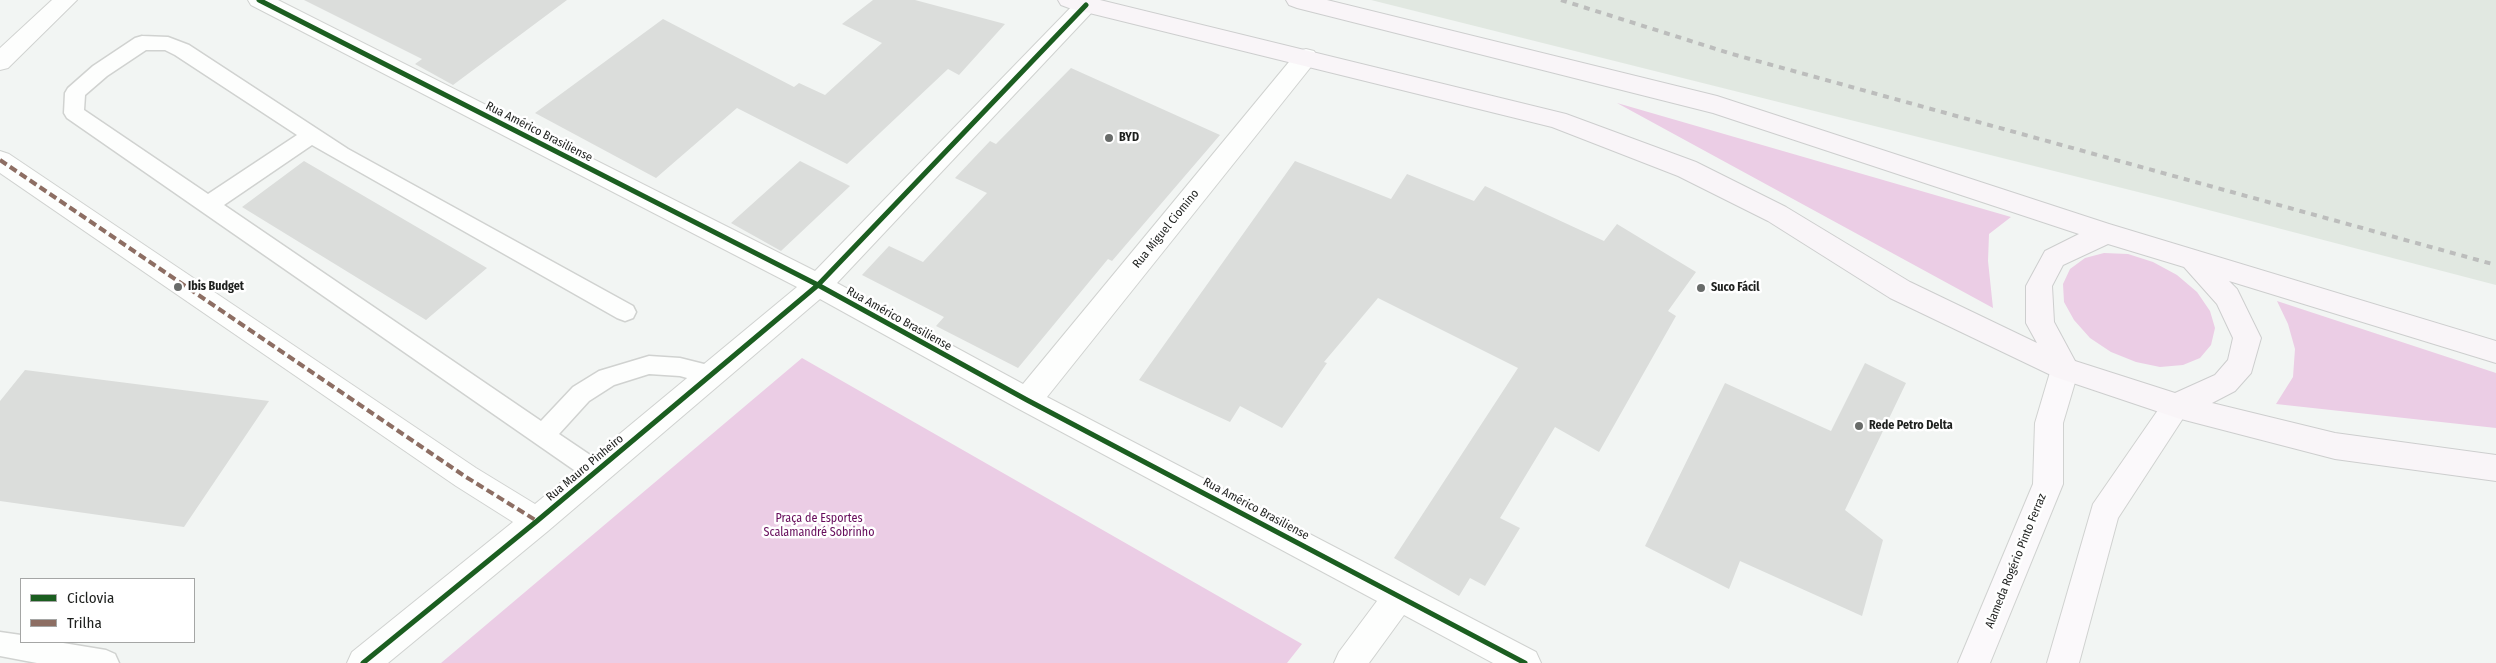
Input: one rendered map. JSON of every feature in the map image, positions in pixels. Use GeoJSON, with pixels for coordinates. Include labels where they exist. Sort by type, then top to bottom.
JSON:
{"type":"FeatureCollection","features":[{"type":"Feature","properties":{"kind":"main road"},"geometry":{"type":"LineString","coordinates":[[1297,0],[1717,105],[2194,261],[2496,352]]}},
{"type":"Feature","properties":{"kind":"main road"},"geometry":{"type":"LineString","coordinates":[[1077,2],[1557,120],[1687,169],[1777,214],[1900,290],[2065,369],[2177,406],[2335,446],[2496,468]]}},
{"type":"Feature","properties":{"kind":"main road"},"geometry":{"type":"LineString","coordinates":[[2065,369],[2040,323],[2039,286],[2054,258],[2106,232]]}},
{"type":"Feature","properties":{"kind":"main road"},"geometry":{"type":"LineString","coordinates":[[2177,406],[2225,383],[2241,365],[2246,338],[2227,297],[2194,261]]}},
{"type":"Feature","properties":{"kind":"street"},"geometry":{"type":"LineString","coordinates":[[0,62],[66,0]]}},
{"type":"Feature","properties":{"kind":"street","name":"Rua Américo Brasiliense"},"geometry":{"type":"LineString","coordinates":[[259,0],[818,286],[1027,400],[1525,663]]}},
{"type":"Feature","properties":{"kind":"street","name":"Rua Mauro Pinheiro"},"geometry":{"type":"LineString","coordinates":[[363,663],[537,521],[818,286],[1077,2]]}},
{"type":"Feature","properties":{"kind":"street","name":"Rua Miguel Ciomino"},"geometry":{"type":"LineString","coordinates":[[1027,400],[1306,57]]}},
{"type":"Feature","properties":{"kind":"street"},"geometry":{"type":"LineString","coordinates":[[0,160],[466,477],[537,521]]}},
{"type":"Feature","properties":{"kind":"street","name":"Alameda Rogério Pinto Ferraz"},"geometry":{"type":"LineString","coordinates":[[1974,663],[2048,484],[2049,423],[2065,369]]}},
{"type":"Feature","properties":{"kind":"street"},"geometry":{"type":"LineString","coordinates":[[2062,663],[2104,513],[2177,406]]}},
{"type":"Feature","properties":{"kind":"street"},"geometry":{"type":"LineString","coordinates":[[1350,663],[1400,596]]}},
{"type":"Feature","properties":{"kind":"lane"},"geometry":{"type":"LineString","coordinates":[[596,472],[74,113],[75,93],[100,71],[142,43],[168,44],[182,50],[341,154],[625,312]]}},
{"type":"Feature","properties":{"kind":"lane"},"geometry":{"type":"LineString","coordinates":[[208,206],[312,135]]}},
{"type":"Feature","properties":{"kind":"lane"},"geometry":{"type":"LineString","coordinates":[[542,436],[582,394],[607,378],[648,365],[680,367],[712,375]]}},
{"type":"Feature","properties":{"kind":"lane"},"geometry":{"type":"LineString","coordinates":[[0,644],[106,663]]}},
{"type":"Feature","properties":{"kind":"shaded area"},"geometry":{"type":"Polygon","coordinates":[[[1371,0],[2496,0],[2496,285],[2174,201],[1371,0]]]}},
{"type":"Feature","properties":{"kind":"green space"},"geometry":{"type":"Polygon","coordinates":[[[1617,103],[2011,217],[1989,234],[1988,261],[1993,308],[1617,103]]]}},
{"type":"Feature","properties":{"kind":"green space"},"geometry":{"type":"Polygon","coordinates":[[[2104,253],[2128,254],[2153,262],[2177,275],[2197,292],[2210,311],[2215,328],[2211,345],[2200,358],[2183,365],[2160,367],[2136,362],[2111,352],[2090,338],[2074,320],[2064,302],[2063,284],[2070,269],[2085,258],[2104,253]]]}},
{"type":"Feature","properties":{"kind":"green space"},"geometry":{"type":"Polygon","coordinates":[[[2277,301],[2496,373],[2496,428],[2276,404],[2293,377],[2295,349],[2288,324],[2277,301]]]}},
{"type":"Feature","properties":{"kind":"green space","name":"Praça de Esportes Scalamandré Sobrinho"},"geometry":{"type":"Polygon","coordinates":[[[802,358],[1302,644],[1287,663],[441,663],[802,358]]]}},
{"type":"Feature","properties":{"kind":"building"},"geometry":{"type":"Polygon","coordinates":[[[304,0],[567,0],[453,85],[415,64],[422,59],[304,0]]]}},
{"type":"Feature","properties":{"kind":"building"},"geometry":{"type":"Polygon","coordinates":[[[873,0],[915,0],[1005,24],[959,75],[948,69],[847,164],[737,108],[656,178],[535,113],[663,19],[794,87],[799,83],[825,95],[882,43],[842,24],[873,0]]]}},
{"type":"Feature","properties":{"kind":"building"},"geometry":{"type":"Polygon","coordinates":[[[1071,68],[1220,135],[1112,261],[1108,259],[1018,368],[936,326],[944,317],[862,275],[889,246],[923,262],[987,193],[955,178],[990,141],[996,144],[1071,68]]]}},
{"type":"Feature","properties":{"kind":"building"},"geometry":{"type":"Polygon","coordinates":[[[304,161],[487,268],[426,320],[242,207],[304,161]]]}},
{"type":"Feature","properties":{"kind":"building"},"geometry":{"type":"Polygon","coordinates":[[[800,161],[850,186],[781,251],[731,223],[800,161]]]}},
{"type":"Feature","properties":{"kind":"building"},"geometry":{"type":"Polygon","coordinates":[[[1295,161],[1391,199],[1407,174],[1474,201],[1485,186],[1604,241],[1617,224],[1696,272],[1668,311],[1676,316],[1599,452],[1555,427],[1500,518],[1520,528],[1485,586],[1470,578],[1459,596],[1394,558],[1518,368],[1378,298],[1324,362],[1327,363],[1282,428],[1240,406],[1230,422],[1139,380],[1295,161]]]}},
{"type":"Feature","properties":{"kind":"building"},"geometry":{"type":"Polygon","coordinates":[[[1865,363],[1906,383],[1845,510],[1883,540],[1862,616],[1740,561],[1729,589],[1645,546],[1725,383],[1831,431],[1865,363]]]}},
{"type":"Feature","properties":{"kind":"building"},"geometry":{"type":"Polygon","coordinates":[[[25,370],[269,401],[184,527],[0,501],[0,401],[25,370]]]}},
{"type":"Feature","properties":{"kind":"railway"},"geometry":{"type":"LineString","coordinates":[[1561,0],[1732,54],[2496,265]]}},
{"type":"Feature","properties":{"kind":"marked path"},"geometry":{"type":"LineString","coordinates":[[0,160],[466,477],[537,521]]}},
{"type":"Feature","properties":{"kind":"cycle path"},"geometry":{"type":"LineString","coordinates":[[259,0],[818,285],[1027,400],[1525,663]]}},
{"type":"Feature","properties":{"kind":"cycle path"},"geometry":{"type":"LineString","coordinates":[[363,663],[537,521],[818,285],[1086,5]]}},
{"type":"Feature","properties":{"kind":"place","name":"BYD"},"geometry":{"type":"Point","coordinates":[1109,138]}},
{"type":"Feature","properties":{"kind":"place","name":"Ibis Budget"},"geometry":{"type":"Point","coordinates":[178,287]}},
{"type":"Feature","properties":{"kind":"place","name":"Suco Fácil"},"geometry":{"type":"Point","coordinates":[1701,288]}},
{"type":"Feature","properties":{"kind":"place","name":"Rede Petro Delta"},"geometry":{"type":"Point","coordinates":[1859,426]}}]}
